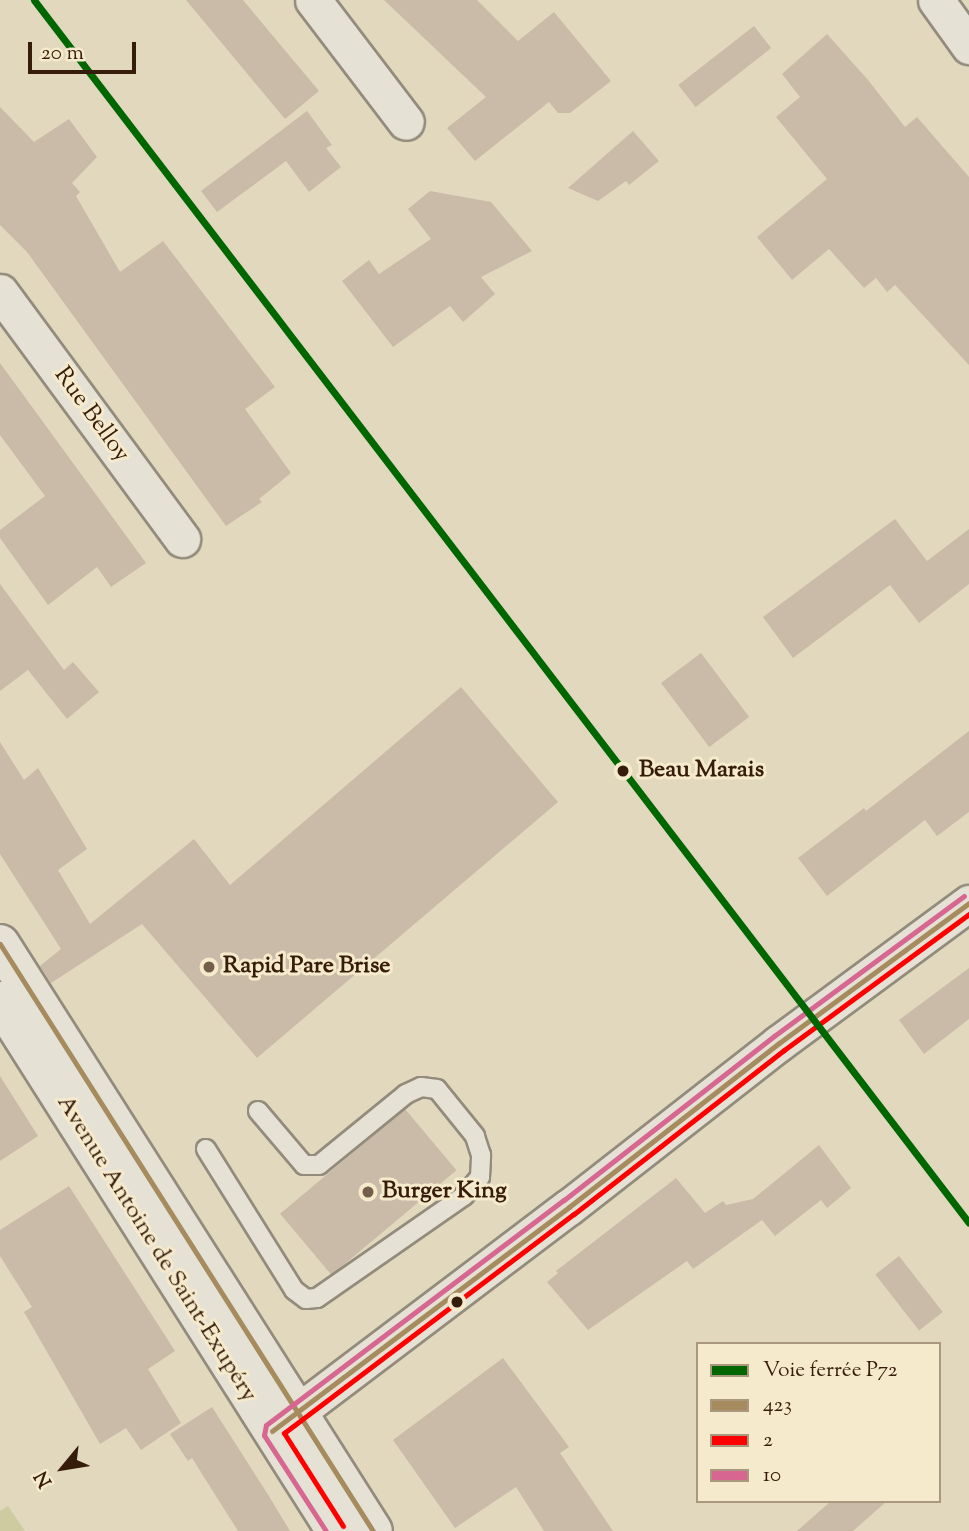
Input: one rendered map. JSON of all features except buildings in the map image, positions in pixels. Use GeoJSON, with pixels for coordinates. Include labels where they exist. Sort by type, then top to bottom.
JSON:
{"type":"FeatureCollection","features":[{"type":"Feature","properties":{"kind":"main road","name":"Avenue Antoine de Saint-Exupéry"},"geometry":{"type":"LineString","coordinates":[[0,944],[284,1422],[336,1531]]}},
{"type":"Feature","properties":{"kind":"main road","name":"Avenue Antoine de Saint-Exupéry"},"geometry":{"type":"LineString","coordinates":[[0,1001],[284,1422],[373,1531]]}},
{"type":"Feature","properties":{"kind":"street"},"geometry":{"type":"LineString","coordinates":[[313,0],[406,122]]}},
{"type":"Feature","properties":{"kind":"street"},"geometry":{"type":"LineString","coordinates":[[936,0],[969,46]]}},
{"type":"Feature","properties":{"kind":"street","name":"Rue Belloy"},"geometry":{"type":"LineString","coordinates":[[0,292],[182,539]]}},
{"type":"Feature","properties":{"kind":"street"},"geometry":{"type":"LineString","coordinates":[[284,1422],[569,1207],[779,1043],[969,903]]}},
{"type":"Feature","properties":{"kind":"lane"},"geometry":{"type":"LineString","coordinates":[[206,1149],[294,1290],[306,1299],[317,1298],[464,1196],[480,1177],[481,1155],[475,1136],[437,1089],[421,1087],[406,1094],[319,1165],[304,1165],[258,1111]]}},
{"type":"Feature","properties":{"kind":"shaded area"},"geometry":{"type":"Polygon","coordinates":[[[8,1506],[25,1531],[0,1531],[0,1511],[8,1506]]]}},
{"type":"Feature","properties":{"kind":"rail line","name":"P72"},"geometry":{"type":"LineString","coordinates":[[34,0],[969,1223]]}},
{"type":"Feature","properties":{"kind":"transit line","name":"10"},"geometry":{"type":"LineString","coordinates":[[326,1531],[264,1435],[266,1425],[564,1200],[774,1036],[964,896]]}},
{"type":"Feature","properties":{"kind":"transit line","name":"423"},"geometry":{"type":"LineString","coordinates":[[272,1431],[569,1207],[779,1043],[969,903]]}},
{"type":"Feature","properties":{"kind":"transit line","name":"2"},"geometry":{"type":"LineString","coordinates":[[343,1526],[284,1433],[574,1214],[784,1050],[969,914]]}},
{"type":"Feature","properties":{"kind":"transit line","name":"423"},"geometry":{"type":"LineString","coordinates":[[0,944],[373,1531]]}},
{"type":"Feature","properties":{"kind":"place","name":"Beau Marais"},"geometry":{"type":"Point","coordinates":[623,771]}},
{"type":"Feature","properties":{"kind":"place","name":"Rapid Pare Brise"},"geometry":{"type":"Point","coordinates":[209,967]}},
{"type":"Feature","properties":{"kind":"place","name":"Burger King"},"geometry":{"type":"Point","coordinates":[368,1192]}}]}
